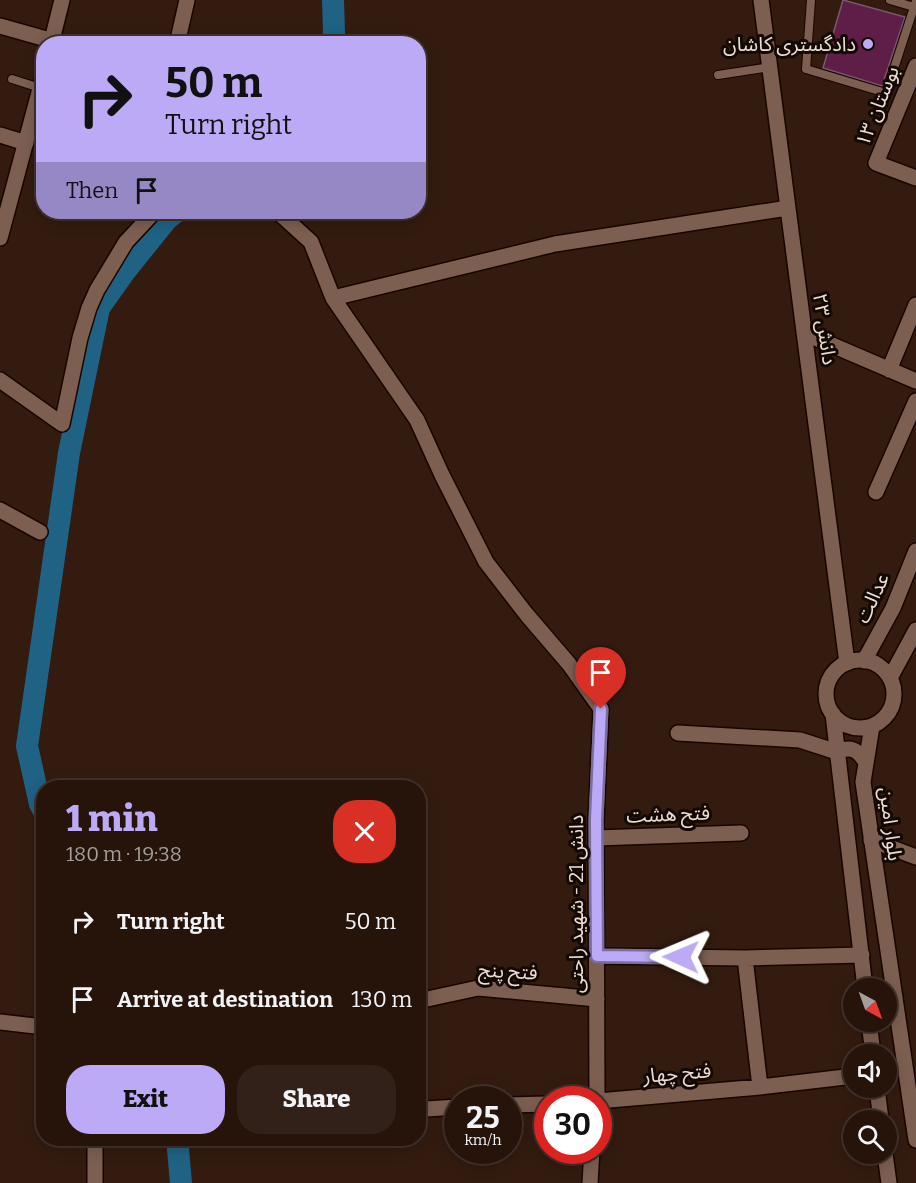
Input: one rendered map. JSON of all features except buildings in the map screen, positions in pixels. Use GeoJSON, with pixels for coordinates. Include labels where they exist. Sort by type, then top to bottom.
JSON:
{"type":"FeatureCollection","features":[{"type":"Feature","properties":{"kind":"street"},"geometry":{"type":"LineString","coordinates":[[57,36],[62,0]]}},
{"type":"Feature","properties":{"kind":"street"},"geometry":{"type":"LineString","coordinates":[[179,36],[187,0]]}},
{"type":"Feature","properties":{"kind":"street","name":"دانش ۲۳"},"geometry":{"type":"LineString","coordinates":[[761,0],[847,663]]}},
{"type":"Feature","properties":{"kind":"street"},"geometry":{"type":"LineString","coordinates":[[0,26],[36,36]]}},
{"type":"Feature","properties":{"kind":"street","name":"بوستان ۱۳"},"geometry":{"type":"LineString","coordinates":[[916,66],[876,163],[916,178]]}},
{"type":"Feature","properties":{"kind":"street"},"geometry":{"type":"LineString","coordinates":[[0,238],[26,143],[36,118]]}},
{"type":"Feature","properties":{"kind":"street"},"geometry":{"type":"LineString","coordinates":[[0,135],[26,143]]}},
{"type":"Feature","properties":{"kind":"street"},"geometry":{"type":"LineString","coordinates":[[285,219],[311,243],[333,298],[555,244],[788,208]]}},
{"type":"Feature","properties":{"kind":"street"},"geometry":{"type":"LineString","coordinates":[[0,380],[62,424],[80,338],[89,308],[97,290],[126,242],[147,219]]}},
{"type":"Feature","properties":{"kind":"street","name":"دانش 21 - شهید راحتی"},"geometry":{"type":"LineString","coordinates":[[333,298],[417,420],[486,562],[569,664],[601,709],[596,838],[598,1086]]}},
{"type":"Feature","properties":{"kind":"street"},"geometry":{"type":"LineString","coordinates":[[889,370],[916,305]]}},
{"type":"Feature","properties":{"kind":"street"},"geometry":{"type":"LineString","coordinates":[[804,333],[916,381]]}},
{"type":"Feature","properties":{"kind":"street"},"geometry":{"type":"LineString","coordinates":[[876,492],[916,401]]}},
{"type":"Feature","properties":{"kind":"street"},"geometry":{"type":"LineString","coordinates":[[0,510],[40,532]]}},
{"type":"Feature","properties":{"kind":"street","name":"عدالت"},"geometry":{"type":"LineString","coordinates":[[864,661],[893,608],[916,551]]}},
{"type":"Feature","properties":{"kind":"street"},"geometry":{"type":"LineString","coordinates":[[890,678],[916,630]]}},
{"type":"Feature","properties":{"kind":"street"},"geometry":{"type":"LineString","coordinates":[[832,714],[852,727],[872,726],[880,722],[890,710],[894,694],[890,678],[879,667],[864,661],[847,663],[834,674],[827,689],[837,752],[864,978]]}},
{"type":"Feature","properties":{"kind":"street","name":"بلوار امین"},"geometry":{"type":"LineString","coordinates":[[872,726],[863,782],[916,1140]]}},
{"type":"Feature","properties":{"kind":"street"},"geometry":{"type":"LineString","coordinates":[[678,733],[800,740],[837,752],[845,748],[853,748],[860,752],[865,760]]}},
{"type":"Feature","properties":{"kind":"street","name":"فتح هشت"},"geometry":{"type":"LineString","coordinates":[[596,838],[741,833]]}},
{"type":"Feature","properties":{"kind":"street"},"geometry":{"type":"LineString","coordinates":[[871,840],[916,857]]}},
{"type":"Feature","properties":{"kind":"street"},"geometry":{"type":"LineString","coordinates":[[597,956],[745,958],[861,956]]}},
{"type":"Feature","properties":{"kind":"street"},"geometry":{"type":"LineString","coordinates":[[745,958],[760,1087]]}},
{"type":"Feature","properties":{"kind":"street","name":"فتح پنج"},"geometry":{"type":"LineString","coordinates":[[426,999],[478,988],[597,999]]}},
{"type":"Feature","properties":{"kind":"street"},"geometry":{"type":"LineString","coordinates":[[0,1022],[36,1025]]}},
{"type":"Feature","properties":{"kind":"street","name":"فتح چهار"},"geometry":{"type":"LineString","coordinates":[[612,1099],[760,1087],[843,1077]]}},
{"type":"Feature","properties":{"kind":"street"},"geometry":{"type":"LineString","coordinates":[[426,1109],[444,1108]]}},
{"type":"Feature","properties":{"kind":"street"},"geometry":{"type":"LineString","coordinates":[[95,1146],[95,1183]]}},
{"type":"Feature","properties":{"kind":"street"},"geometry":{"type":"LineString","coordinates":[[590,1183],[591,1164]]}},
{"type":"Feature","properties":{"kind":"street"},"geometry":{"type":"LineString","coordinates":[[886,1164],[889,1183]]}},
{"type":"Feature","properties":{"kind":"lane"},"geometry":{"type":"LineString","coordinates":[[811,0],[806,69],[886,93],[915,4],[890,0]]}},
{"type":"Feature","properties":{"kind":"lane"},"geometry":{"type":"LineString","coordinates":[[718,75],[770,67]]}},
{"type":"Feature","properties":{"kind":"lane"},"geometry":{"type":"LineString","coordinates":[[12,79],[36,81]]}},
{"type":"Feature","properties":{"kind":"waterway"},"geometry":{"type":"LineString","coordinates":[[333,0],[333,36]]}},
{"type":"Feature","properties":{"kind":"waterway"},"geometry":{"type":"LineString","coordinates":[[36,786],[27,746],[69,453],[99,308],[167,219]]}},
{"type":"Feature","properties":{"kind":"waterway"},"geometry":{"type":"LineString","coordinates":[[178,1146],[181,1183]]}},
{"type":"Feature","properties":{"kind":"place","name":"دادگستری کاشان"},"geometry":{"type":"Point","coordinates":[868,44]}},
{"type":"Feature","properties":{"kind":"route"},"geometry":{"type":"LineString","coordinates":[[601,709],[596,820],[597,956],[681,957]]}}]}
